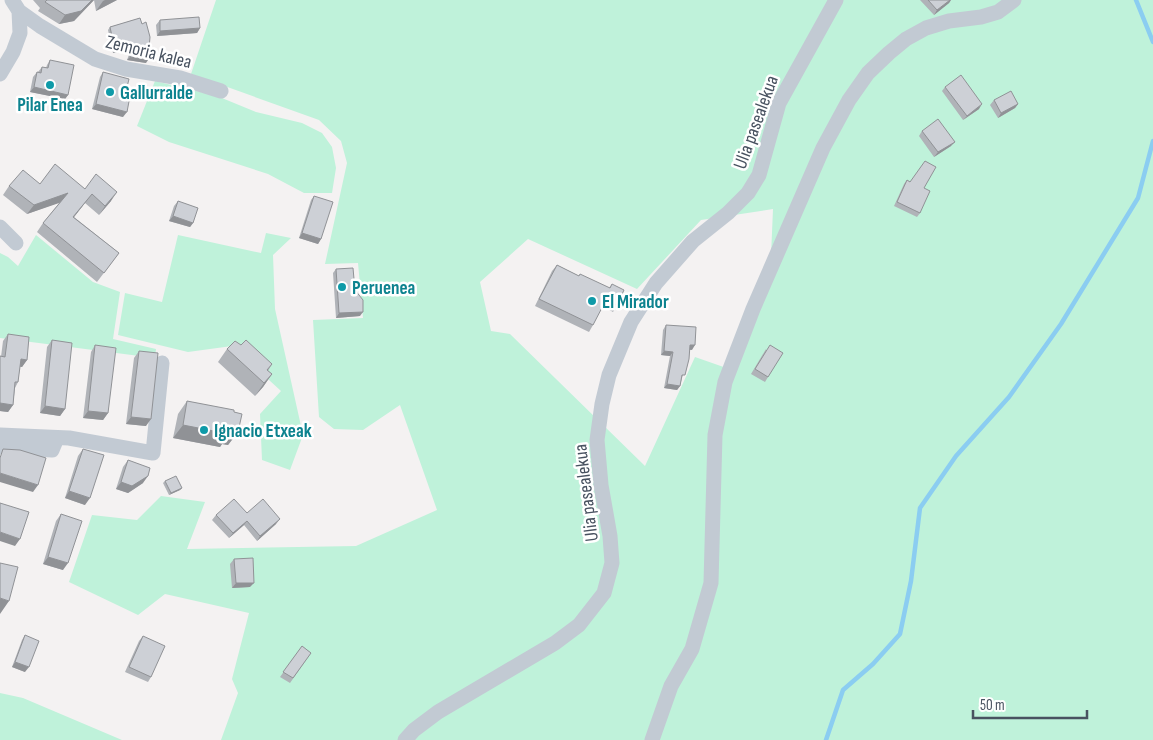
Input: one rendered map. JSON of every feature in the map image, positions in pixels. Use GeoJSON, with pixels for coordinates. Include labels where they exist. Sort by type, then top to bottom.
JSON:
{"type":"FeatureCollection","features":[{"type":"Feature","properties":{"kind":"street","name":"Ulia pasealekua"},"geometry":{"type":"LineString","coordinates":[[405,740],[414,730],[438,712],[554,643],[579,625],[604,593],[612,562],[610,536],[601,485],[597,440],[602,404],[609,375],[631,322],[656,283],[693,241],[728,213],[748,193],[759,174],[779,102],[836,0]]}},
{"type":"Feature","properties":{"kind":"street"},"geometry":{"type":"LineString","coordinates":[[652,740],[671,686],[692,649],[711,583],[715,435],[726,382],[753,309],[823,148],[849,100],[868,73],[900,44],[926,28],[949,21],[981,17],[998,12],[1014,0]]}},
{"type":"Feature","properties":{"kind":"street","name":"Zemoria kalea"},"geometry":{"type":"LineString","coordinates":[[0,74],[13,52],[20,33],[16,6]]}},
{"type":"Feature","properties":{"kind":"street","name":"Zemoria kalea"},"geometry":{"type":"LineString","coordinates":[[16,6],[40,26],[95,59],[126,69],[180,78],[220,91]]}},
{"type":"Feature","properties":{"kind":"street"},"geometry":{"type":"LineString","coordinates":[[0,227],[16,243]]}},
{"type":"Feature","properties":{"kind":"street"},"geometry":{"type":"LineString","coordinates":[[0,435],[69,438],[153,453],[162,363]]}},
{"type":"Feature","properties":{"kind":"street"},"geometry":{"type":"LineString","coordinates":[[0,447],[52,450],[57,438]]}},
{"type":"Feature","properties":{"kind":"green space"},"geometry":{"type":"Polygon","coordinates":[[[216,0],[1153,0],[1153,740],[221,740],[238,693],[232,679],[249,613],[165,594],[138,615],[69,582],[92,515],[137,520],[161,496],[205,502],[187,549],[356,546],[437,510],[400,405],[363,430],[334,429],[319,417],[313,320],[363,318],[358,263],[325,264],[347,163],[341,141],[319,120],[191,74],[216,0]],[[773,209],[701,220],[637,289],[528,239],[480,282],[491,331],[510,334],[645,466],[695,357],[735,371],[771,256],[773,209]]]}},
{"type":"Feature","properties":{"kind":"green space"},"geometry":{"type":"Polygon","coordinates":[[[155,81],[217,96],[256,112],[302,123],[322,133],[332,147],[336,168],[332,193],[304,193],[268,174],[169,142],[137,126],[155,81]]]}},
{"type":"Feature","properties":{"kind":"green space"},"geometry":{"type":"Polygon","coordinates":[[[266,233],[291,238],[273,255],[275,309],[303,435],[290,470],[262,460],[260,414],[281,391],[232,346],[188,352],[118,335],[125,293],[162,302],[178,235],[261,253],[266,233]]]}},
{"type":"Feature","properties":{"kind":"green space"},"geometry":{"type":"Polygon","coordinates":[[[36,235],[93,282],[120,292],[113,339],[156,349],[155,358],[0,338],[0,253],[18,266],[36,235]]]}},
{"type":"Feature","properties":{"kind":"green space"},"geometry":{"type":"Polygon","coordinates":[[[0,693],[23,698],[122,740],[0,740],[0,693]]]}},
{"type":"Feature","properties":{"kind":"building"},"geometry":{"type":"Polygon","coordinates":[[[47,0],[92,0],[81,11],[65,15],[45,2],[47,0]]]}},
{"type":"Feature","properties":{"kind":"building"},"geometry":{"type":"Polygon","coordinates":[[[928,0],[950,0],[937,10],[928,0]]]}},
{"type":"Feature","properties":{"kind":"building"},"geometry":{"type":"Polygon","coordinates":[[[199,17],[200,28],[160,31],[160,20],[199,17]]]}},
{"type":"Feature","properties":{"kind":"building"},"geometry":{"type":"Polygon","coordinates":[[[140,18],[142,24],[146,22],[150,37],[148,60],[130,57],[133,46],[115,50],[110,27],[140,18]]]}},
{"type":"Feature","properties":{"kind":"building","name":"Pilar Enea"},"geometry":{"type":"Polygon","coordinates":[[[50,60],[74,65],[68,95],[34,87],[37,72],[41,73],[42,67],[48,68],[50,60]]]}},
{"type":"Feature","properties":{"kind":"building","name":"Gallurralde"},"geometry":{"type":"Polygon","coordinates":[[[103,72],[129,79],[125,95],[130,96],[127,112],[96,104],[103,72]]]}},
{"type":"Feature","properties":{"kind":"building"},"geometry":{"type":"Polygon","coordinates":[[[961,75],[982,104],[967,116],[945,87],[961,75]]]}},
{"type":"Feature","properties":{"kind":"building"},"geometry":{"type":"Polygon","coordinates":[[[1011,91],[1018,104],[1001,113],[994,100],[1011,91]]]}},
{"type":"Feature","properties":{"kind":"building"},"geometry":{"type":"Polygon","coordinates":[[[938,119],[955,142],[938,152],[922,131],[938,119]]]}},
{"type":"Feature","properties":{"kind":"building"},"geometry":{"type":"Polygon","coordinates":[[[925,161],[936,167],[924,188],[930,191],[920,213],[897,202],[907,180],[910,182],[925,161]]]}},
{"type":"Feature","properties":{"kind":"building"},"geometry":{"type":"Polygon","coordinates":[[[55,164],[85,189],[96,174],[117,192],[105,206],[92,194],[73,217],[119,253],[104,273],[43,223],[68,193],[34,205],[9,186],[23,170],[40,184],[55,164]]]}},
{"type":"Feature","properties":{"kind":"building"},"geometry":{"type":"Polygon","coordinates":[[[314,196],[333,202],[321,239],[302,233],[314,196]]]}},
{"type":"Feature","properties":{"kind":"building"},"geometry":{"type":"Polygon","coordinates":[[[178,201],[198,208],[193,223],[173,216],[178,201]]]}},
{"type":"Feature","properties":{"kind":"building"},"geometry":{"type":"Polygon","coordinates":[[[557,265],[610,288],[612,284],[624,290],[617,305],[606,300],[593,325],[539,299],[557,265]]]}},
{"type":"Feature","properties":{"kind":"building","name":"Peruenea"},"geometry":{"type":"Polygon","coordinates":[[[353,268],[355,290],[363,300],[363,312],[339,313],[336,269],[353,268]]]}},
{"type":"Feature","properties":{"kind":"building"},"geometry":{"type":"Polygon","coordinates":[[[666,325],[696,327],[695,345],[690,345],[689,359],[685,375],[682,375],[680,386],[667,384],[673,352],[664,351],[666,325]]]}},
{"type":"Feature","properties":{"kind":"building"},"geometry":{"type":"Polygon","coordinates":[[[8,334],[29,337],[27,360],[21,359],[18,382],[15,382],[13,405],[0,403],[0,356],[5,357],[8,334]]]}},
{"type":"Feature","properties":{"kind":"building"},"geometry":{"type":"Polygon","coordinates":[[[52,340],[72,343],[65,409],[45,406],[52,340]]]}},
{"type":"Feature","properties":{"kind":"building"},"geometry":{"type":"Polygon","coordinates":[[[246,340],[272,364],[267,370],[272,374],[264,383],[227,349],[235,341],[241,345],[246,340]]]}},
{"type":"Feature","properties":{"kind":"building"},"geometry":{"type":"Polygon","coordinates":[[[95,345],[116,348],[108,413],[88,411],[95,345]]]}},
{"type":"Feature","properties":{"kind":"building"},"geometry":{"type":"Polygon","coordinates":[[[770,345],[783,353],[768,377],[755,369],[770,345]]]}},
{"type":"Feature","properties":{"kind":"building"},"geometry":{"type":"Polygon","coordinates":[[[139,351],[158,353],[151,419],[131,417],[139,351]]]}},
{"type":"Feature","properties":{"kind":"building"},"geometry":{"type":"Polygon","coordinates":[[[187,401],[234,410],[234,412],[242,414],[238,432],[230,430],[229,434],[183,425],[187,401]]]}},
{"type":"Feature","properties":{"kind":"building"},"geometry":{"type":"Polygon","coordinates":[[[3,449],[20,450],[46,458],[38,485],[0,473],[0,458],[3,449]]]}},
{"type":"Feature","properties":{"kind":"building"},"geometry":{"type":"Polygon","coordinates":[[[83,449],[104,455],[90,498],[69,491],[83,449]]]}},
{"type":"Feature","properties":{"kind":"building"},"geometry":{"type":"Polygon","coordinates":[[[128,460],[150,468],[148,476],[132,486],[121,482],[128,460]]]}},
{"type":"Feature","properties":{"kind":"building"},"geometry":{"type":"Polygon","coordinates":[[[176,476],[182,488],[171,493],[165,481],[176,476]]]}},
{"type":"Feature","properties":{"kind":"building"},"geometry":{"type":"Polygon","coordinates":[[[234,499],[247,513],[263,499],[280,519],[260,536],[247,521],[233,533],[216,515],[234,499]]]}},
{"type":"Feature","properties":{"kind":"building"},"geometry":{"type":"Polygon","coordinates":[[[0,503],[29,512],[20,539],[0,532],[0,503]]]}},
{"type":"Feature","properties":{"kind":"building"},"geometry":{"type":"Polygon","coordinates":[[[61,514],[82,521],[68,563],[48,557],[61,514]]]}},
{"type":"Feature","properties":{"kind":"building"},"geometry":{"type":"Polygon","coordinates":[[[253,558],[254,583],[236,583],[234,559],[253,558]]]}},
{"type":"Feature","properties":{"kind":"building"},"geometry":{"type":"Polygon","coordinates":[[[0,563],[18,567],[9,601],[0,598],[0,563]]]}},
{"type":"Feature","properties":{"kind":"building"},"geometry":{"type":"Polygon","coordinates":[[[25,635],[39,641],[29,667],[15,662],[25,635]]]}},
{"type":"Feature","properties":{"kind":"building"},"geometry":{"type":"Polygon","coordinates":[[[143,636],[165,646],[151,677],[129,667],[143,636]]]}},
{"type":"Feature","properties":{"kind":"building"},"geometry":{"type":"Polygon","coordinates":[[[302,646],[311,653],[293,678],[283,672],[302,646]]]}},
{"type":"Feature","properties":{"kind":"waterway"},"geometry":{"type":"LineString","coordinates":[[1136,0],[1153,42]]}},
{"type":"Feature","properties":{"kind":"waterway"},"geometry":{"type":"LineString","coordinates":[[826,740],[843,690],[873,664],[900,634],[911,581],[920,508],[956,456],[1009,397],[1061,324],[1138,198],[1153,141]]}},
{"type":"Feature","properties":{"kind":"place","name":"Pilar Enea"},"geometry":{"type":"Point","coordinates":[50,85]}},
{"type":"Feature","properties":{"kind":"place","name":"Gallurralde"},"geometry":{"type":"Point","coordinates":[110,92]}},
{"type":"Feature","properties":{"kind":"place","name":"Peruenea"},"geometry":{"type":"Point","coordinates":[342,287]}},
{"type":"Feature","properties":{"kind":"place","name":"El Mirador"},"geometry":{"type":"Point","coordinates":[592,301]}},
{"type":"Feature","properties":{"kind":"place","name":"Ignacio Etxeak"},"geometry":{"type":"Point","coordinates":[204,430]}}]}
